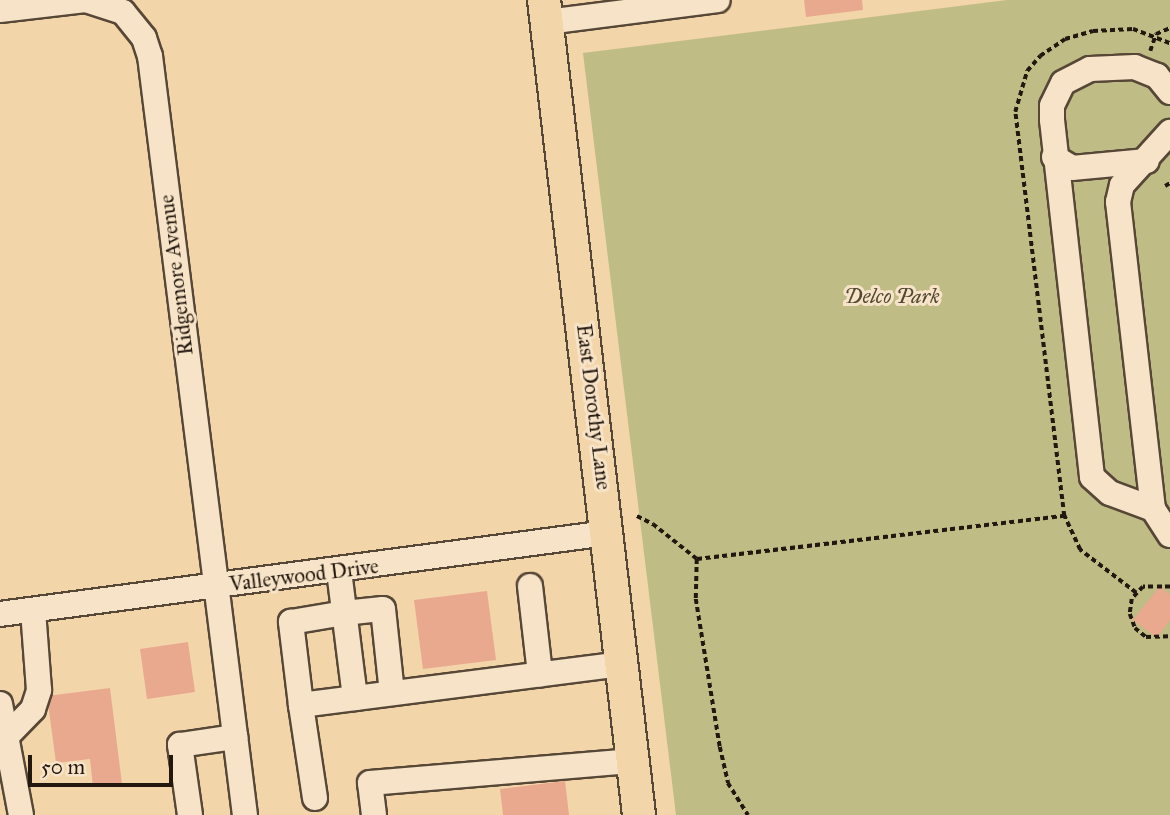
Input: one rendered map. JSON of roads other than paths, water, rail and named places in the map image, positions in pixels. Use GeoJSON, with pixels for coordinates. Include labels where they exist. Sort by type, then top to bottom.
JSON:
{"type":"FeatureCollection","features":[{"type":"Feature","properties":{"kind":"main road","name":"East Dorothy Lane"},"geometry":{"type":"LineString","coordinates":[[545,11],[639,815]]}},
{"type":"Feature","properties":{"kind":"street","name":"Ridgemore Avenue"},"geometry":{"type":"LineString","coordinates":[[0,10],[85,0],[122,12],[144,38],[150,56],[214,586],[245,815]]}},
{"type":"Feature","properties":{"kind":"street"},"geometry":{"type":"LineString","coordinates":[[545,11],[718,0]]}},
{"type":"Feature","properties":{"kind":"street"},"geometry":{"type":"LineString","coordinates":[[1153,509],[1110,494],[1092,477],[1054,158],[1052,106],[1063,83],[1090,69],[1143,69],[1157,76],[1170,92]]}},
{"type":"Feature","properties":{"kind":"street"},"geometry":{"type":"LineString","coordinates":[[1170,132],[1147,161],[1122,185],[1118,202],[1153,509],[1170,535]]}},
{"type":"Feature","properties":{"kind":"street"},"geometry":{"type":"LineString","coordinates":[[1054,158],[1072,169],[1147,161]]}},
{"type":"Feature","properties":{"kind":"street","name":"Valleywood Drive"},"geometry":{"type":"LineString","coordinates":[[0,614],[339,571],[607,533]]}},
{"type":"Feature","properties":{"kind":"street"},"geometry":{"type":"LineString","coordinates":[[339,571],[355,698]]}},
{"type":"Feature","properties":{"kind":"street"},"geometry":{"type":"LineString","coordinates":[[530,586],[540,674]]}},
{"type":"Feature","properties":{"kind":"street"},"geometry":{"type":"LineString","coordinates":[[314,798],[290,622],[383,609],[392,693]]}},
{"type":"Feature","properties":{"kind":"street"},"geometry":{"type":"LineString","coordinates":[[8,736],[33,709],[38,690],[33,610]]}},
{"type":"Feature","properties":{"kind":"street"},"geometry":{"type":"LineString","coordinates":[[301,705],[620,664]]}},
{"type":"Feature","properties":{"kind":"street"},"geometry":{"type":"LineString","coordinates":[[0,704],[21,815]]}},
{"type":"Feature","properties":{"kind":"street"},"geometry":{"type":"LineString","coordinates":[[190,815],[180,745],[235,737]]}},
{"type":"Feature","properties":{"kind":"street"},"geometry":{"type":"LineString","coordinates":[[374,815],[370,783],[633,761]]}},
{"type":"Feature","properties":{"kind":"park label","name":"Delco Park"},"geometry":{"type":"Point","coordinates":[892,296]}}]}
